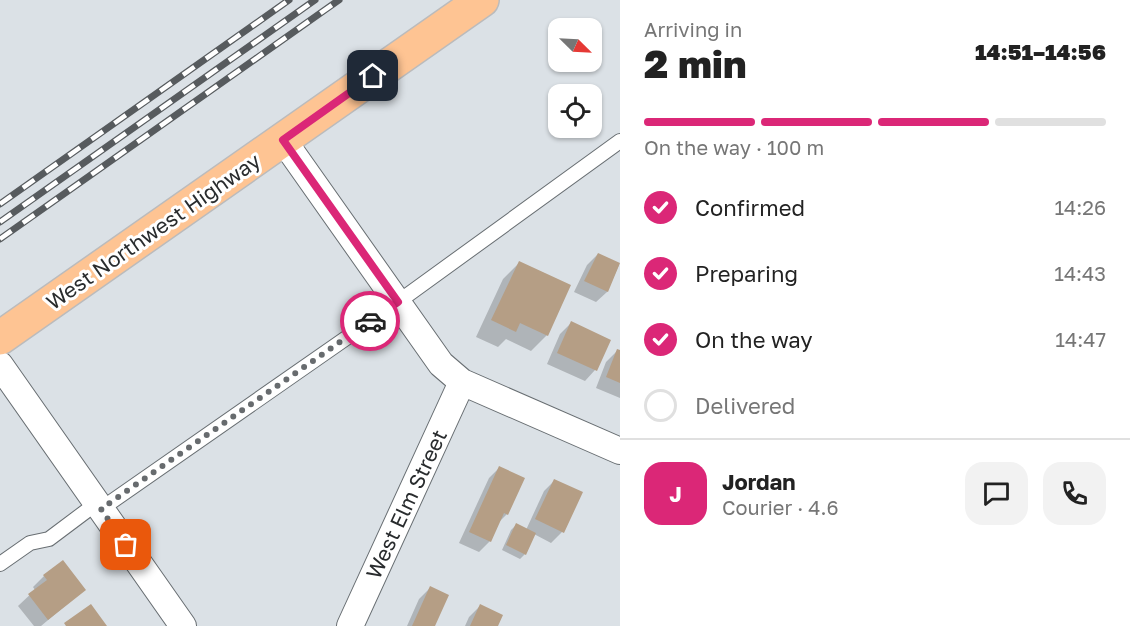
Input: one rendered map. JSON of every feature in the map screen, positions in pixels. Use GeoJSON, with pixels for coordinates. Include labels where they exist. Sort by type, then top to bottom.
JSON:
{"type":"FeatureCollection","features":[{"type":"Feature","properties":{"kind":"main road","name":"West Northwest Highway"},"geometry":{"type":"LineString","coordinates":[[0,338],[482,0]]}},
{"type":"Feature","properties":{"kind":"street"},"geometry":{"type":"LineString","coordinates":[[283,140],[441,364],[462,382],[620,451]]}},
{"type":"Feature","properties":{"kind":"street"},"geometry":{"type":"LineString","coordinates":[[0,365],[183,626]]}},
{"type":"Feature","properties":{"kind":"street","name":"West Elm Street"},"geometry":{"type":"LineString","coordinates":[[350,626],[462,382]]}},
{"type":"Feature","properties":{"kind":"lane"},"geometry":{"type":"LineString","coordinates":[[0,564],[30,543],[49,539],[99,506],[398,302],[620,141]]}},
{"type":"Feature","properties":{"kind":"building"},"geometry":{"type":"Polygon","coordinates":[[[598,253],[620,263],[608,292],[584,281],[598,253]]]}},
{"type":"Feature","properties":{"kind":"building"},"geometry":{"type":"Polygon","coordinates":[[[519,261],[571,285],[548,336],[520,323],[516,332],[491,320],[519,261]]]}},
{"type":"Feature","properties":{"kind":"building"},"geometry":{"type":"Polygon","coordinates":[[[571,321],[611,340],[597,371],[557,353],[571,321]]]}},
{"type":"Feature","properties":{"kind":"building"},"geometry":{"type":"Polygon","coordinates":[[[617,349],[620,350],[620,383],[606,377],[617,349]]]}},
{"type":"Feature","properties":{"kind":"building"},"geometry":{"type":"Polygon","coordinates":[[[499,466],[525,478],[508,515],[504,513],[491,542],[469,532],[499,466]]]}},
{"type":"Feature","properties":{"kind":"building"},"geometry":{"type":"Polygon","coordinates":[[[554,479],[583,492],[564,533],[535,519],[554,479]]]}},
{"type":"Feature","properties":{"kind":"building"},"geometry":{"type":"Polygon","coordinates":[[[516,523],[536,533],[526,555],[506,545],[516,523]]]}},
{"type":"Feature","properties":{"kind":"building"},"geometry":{"type":"Polygon","coordinates":[[[63,560],[86,590],[48,620],[28,594],[47,580],[43,575],[63,560]]]}},
{"type":"Feature","properties":{"kind":"building"},"geometry":{"type":"Polygon","coordinates":[[[430,586],[449,595],[435,626],[412,626],[430,586]]]}},
{"type":"Feature","properties":{"kind":"building"},"geometry":{"type":"Polygon","coordinates":[[[91,604],[107,626],[66,626],[64,623],[91,604]]]}},
{"type":"Feature","properties":{"kind":"building"},"geometry":{"type":"Polygon","coordinates":[[[480,604],[503,615],[498,626],[470,626],[480,604]]]}},
{"type":"Feature","properties":{"kind":"railway"},"geometry":{"type":"LineString","coordinates":[[0,204],[289,0]]}},
{"type":"Feature","properties":{"kind":"railway"},"geometry":{"type":"LineString","coordinates":[[0,222],[315,0]]}},
{"type":"Feature","properties":{"kind":"railway"},"geometry":{"type":"LineString","coordinates":[[0,239],[339,0]]}},
{"type":"Feature","properties":{"kind":"way so far"},"geometry":{"type":"LineString","coordinates":[[126,545],[101,509],[370,321]]}},
{"type":"Feature","properties":{"kind":"route"},"geometry":{"type":"LineString","coordinates":[[370,321],[398,302],[283,140],[373,76]]}}]}
